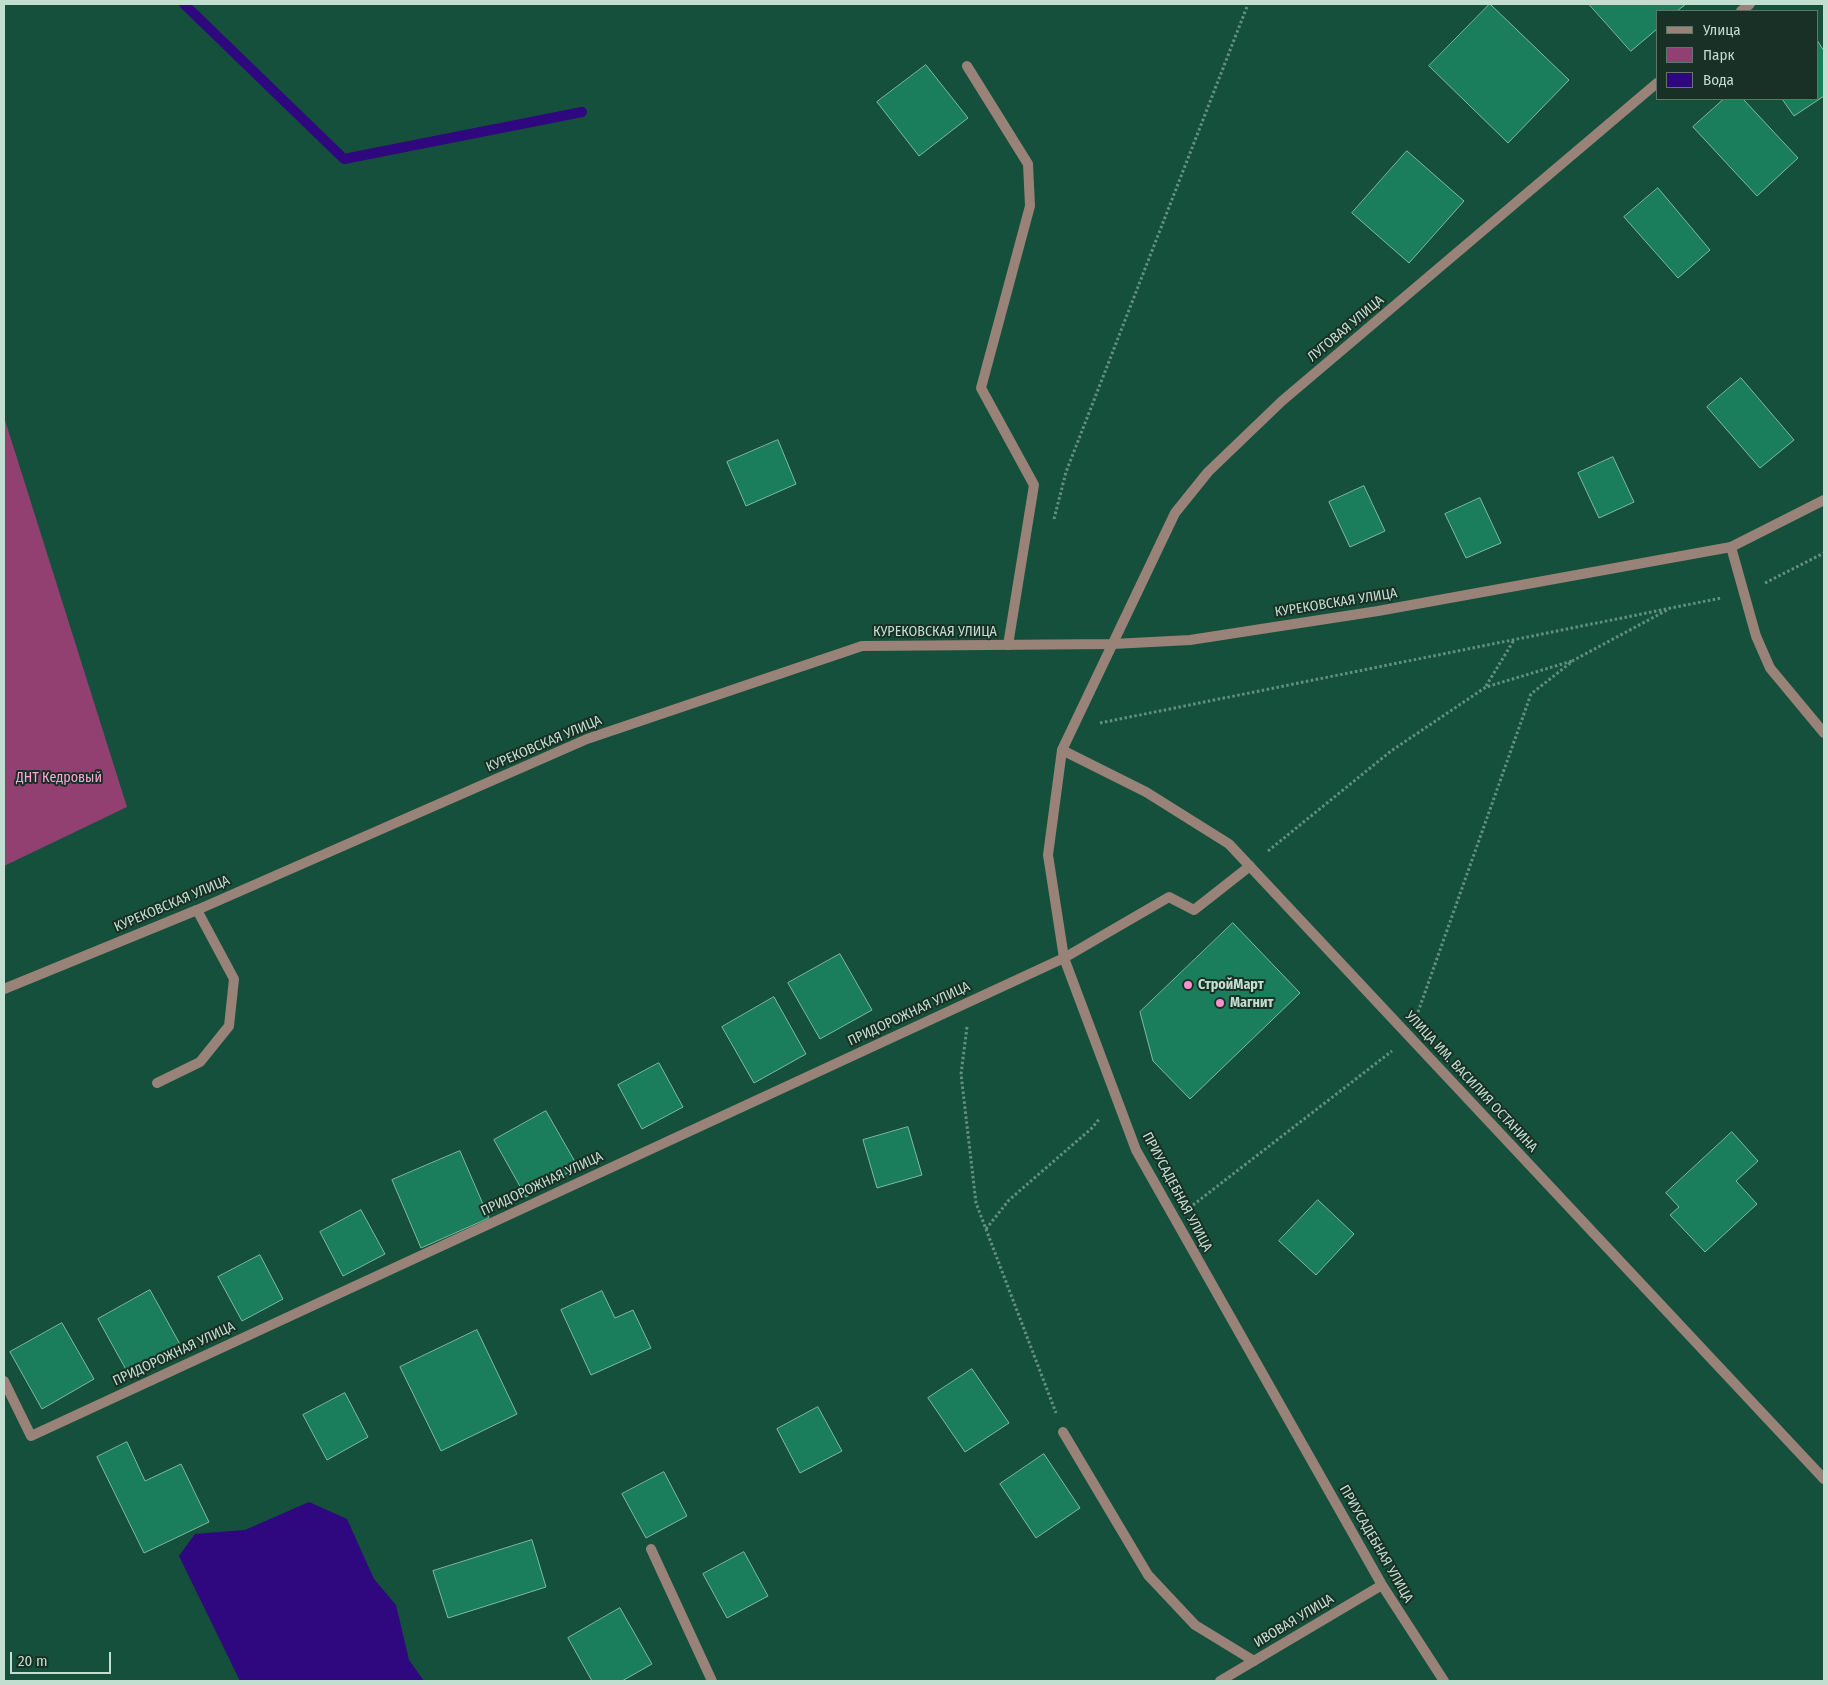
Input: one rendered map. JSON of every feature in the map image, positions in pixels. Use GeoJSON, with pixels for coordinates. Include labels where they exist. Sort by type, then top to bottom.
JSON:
{"type":"FeatureCollection","features":[{"type":"Feature","properties":{"kind":"street"},"geometry":{"type":"LineString","coordinates":[[966,66],[1028,164],[1030,206],[982,388],[1034,485],[1008,645]]}},
{"type":"Feature","properties":{"kind":"street","name":"ЛУГОВАЯ УЛИЦА"},"geometry":{"type":"LineString","coordinates":[[1113,644],[1175,513],[1208,472],[1282,401],[1656,84]]}},
{"type":"Feature","properties":{"kind":"street","name":"КУРЕКОВСКАЯ УЛИЦА"},"geometry":{"type":"LineString","coordinates":[[4,989],[197,910],[587,739],[862,646],[1113,644],[1190,640],[1312,621],[1731,546],[1824,500]]}},
{"type":"Feature","properties":{"kind":"street"},"geometry":{"type":"LineString","coordinates":[[1731,546],[1756,636],[1770,668],[1824,733]]}},
{"type":"Feature","properties":{"kind":"street","name":"ПРИУСАДЕБНАЯ УЛИЦА"},"geometry":{"type":"LineString","coordinates":[[1113,644],[1062,750],[1048,855],[1064,958],[1136,1150],[1382,1585],[1444,1681]]}},
{"type":"Feature","properties":{"kind":"street","name":"УЛИЦА ИМ. ВАСИЛИЯ ОСТАНИНА"},"geometry":{"type":"LineString","coordinates":[[1062,750],[1146,792],[1229,844],[1824,1479]]}},
{"type":"Feature","properties":{"kind":"street","name":"ПРИДОРОЖНАЯ УЛИЦА"},"geometry":{"type":"LineString","coordinates":[[4,1381],[31,1436],[1064,958],[1169,897],[1194,910],[1250,866]]}},
{"type":"Feature","properties":{"kind":"street"},"geometry":{"type":"LineString","coordinates":[[157,1083],[200,1062],[230,1026],[234,978],[197,910]]}},
{"type":"Feature","properties":{"kind":"street"},"geometry":{"type":"LineString","coordinates":[[1063,1432],[1148,1575],[1195,1625],[1254,1661]]}},
{"type":"Feature","properties":{"kind":"street"},"geometry":{"type":"LineString","coordinates":[[651,1549],[712,1681]]}},
{"type":"Feature","properties":{"kind":"street","name":"ИВОВАЯ УЛИЦА"},"geometry":{"type":"LineString","coordinates":[[1220,1681],[1382,1585]]}},
{"type":"Feature","properties":{"kind":"path"},"geometry":{"type":"LineString","coordinates":[[1051,529],[1066,472],[1248,4]]}},
{"type":"Feature","properties":{"kind":"path"},"geometry":{"type":"LineString","coordinates":[[1072,729],[1744,594],[1824,553]]}},
{"type":"Feature","properties":{"kind":"path"},"geometry":{"type":"LineString","coordinates":[[1175,1220],[1409,1037],[1531,694],[1574,660],[1668,609]]}},
{"type":"Feature","properties":{"kind":"path"},"geometry":{"type":"LineString","coordinates":[[1486,687],[1514,640]]}},
{"type":"Feature","properties":{"kind":"path"},"geometry":{"type":"LineString","coordinates":[[1250,866],[1392,751],[1486,687],[1574,660]]}},
{"type":"Feature","properties":{"kind":"path"},"geometry":{"type":"LineString","coordinates":[[971,1001],[961,1074],[976,1203],[1063,1432]]}},
{"type":"Feature","properties":{"kind":"path"},"geometry":{"type":"LineString","coordinates":[[986,1229],[1009,1200],[1092,1128],[1117,1098]]}},
{"type":"Feature","properties":{"kind":"green space","name":"ДНТ Кедровый"},"geometry":{"type":"Polygon","coordinates":[[[4,417],[127,807],[4,866],[4,417]]]}},
{"type":"Feature","properties":{"kind":"water"},"geometry":{"type":"Polygon","coordinates":[[[309,1502],[347,1519],[374,1579],[396,1605],[409,1660],[424,1681],[240,1681],[179,1556],[195,1534],[245,1530],[309,1502]]]}},
{"type":"Feature","properties":{"kind":"building"},"geometry":{"type":"Polygon","coordinates":[[[1490,4],[1569,80],[1508,143],[1429,66],[1490,4]]]}},
{"type":"Feature","properties":{"kind":"building"},"geometry":{"type":"Polygon","coordinates":[[[1589,4],[1686,4],[1678,10],[1656,10],[1656,30],[1631,51],[1589,4]]]}},
{"type":"Feature","properties":{"kind":"building"},"geometry":{"type":"Polygon","coordinates":[[[1818,42],[1824,51],[1824,96],[1818,100],[1818,42]]]}},
{"type":"Feature","properties":{"kind":"building"},"geometry":{"type":"Polygon","coordinates":[[[926,65],[968,118],[919,156],[877,102],[926,65]]]}},
{"type":"Feature","properties":{"kind":"building"},"geometry":{"type":"Polygon","coordinates":[[[1723,100],[1744,100],[1798,158],[1757,196],[1693,127],[1723,100]]]}},
{"type":"Feature","properties":{"kind":"building"},"geometry":{"type":"Polygon","coordinates":[[[1783,100],[1818,100],[1794,116],[1783,100]]]}},
{"type":"Feature","properties":{"kind":"building"},"geometry":{"type":"Polygon","coordinates":[[[1407,151],[1464,201],[1409,263],[1352,213],[1407,151]]]}},
{"type":"Feature","properties":{"kind":"building"},"geometry":{"type":"Polygon","coordinates":[[[1658,188],[1710,250],[1678,278],[1624,217],[1658,188]]]}},
{"type":"Feature","properties":{"kind":"building"},"geometry":{"type":"Polygon","coordinates":[[[1741,378],[1794,440],[1760,468],[1707,407],[1741,378]]]}},
{"type":"Feature","properties":{"kind":"building"},"geometry":{"type":"Polygon","coordinates":[[[778,440],[796,484],[746,506],[727,462],[778,440]]]}},
{"type":"Feature","properties":{"kind":"building"},"geometry":{"type":"Polygon","coordinates":[[[1613,457],[1634,502],[1599,518],[1578,473],[1613,457]]]}},
{"type":"Feature","properties":{"kind":"building"},"geometry":{"type":"Polygon","coordinates":[[[1364,486],[1385,531],[1350,547],[1329,502],[1364,486]]]}},
{"type":"Feature","properties":{"kind":"building"},"geometry":{"type":"Polygon","coordinates":[[[1480,498],[1501,543],[1466,558],[1445,514],[1480,498]]]}},
{"type":"Feature","properties":{"kind":"building","name":"Магнит"},"geometry":{"type":"Polygon","coordinates":[[[1233,923],[1300,993],[1190,1099],[1153,1061],[1140,1012],[1233,923]]]}},
{"type":"Feature","properties":{"kind":"building"},"geometry":{"type":"Polygon","coordinates":[[[840,954],[872,1010],[820,1039],[788,983],[840,954]]]}},
{"type":"Feature","properties":{"kind":"building"},"geometry":{"type":"Polygon","coordinates":[[[774,997],[806,1054],[754,1083],[722,1027],[774,997]]]}},
{"type":"Feature","properties":{"kind":"building"},"geometry":{"type":"Polygon","coordinates":[[[659,1063],[683,1107],[642,1129],[618,1085],[659,1063]]]}},
{"type":"Feature","properties":{"kind":"building"},"geometry":{"type":"Polygon","coordinates":[[[546,1111],[578,1167],[526,1197],[494,1140],[546,1111]]]}},
{"type":"Feature","properties":{"kind":"building"},"geometry":{"type":"Polygon","coordinates":[[[908,1127],[922,1175],[877,1188],[863,1140],[908,1127]]]}},
{"type":"Feature","properties":{"kind":"building"},"geometry":{"type":"Polygon","coordinates":[[[1732,1132],[1758,1161],[1736,1181],[1757,1204],[1705,1252],[1670,1215],[1679,1207],[1666,1193],[1732,1132]]]}},
{"type":"Feature","properties":{"kind":"building"},"geometry":{"type":"Polygon","coordinates":[[[460,1151],[489,1218],[421,1248],[392,1180],[460,1151]]]}},
{"type":"Feature","properties":{"kind":"building"},"geometry":{"type":"Polygon","coordinates":[[[1318,1200],[1354,1234],[1316,1275],[1279,1241],[1318,1200]]]}},
{"type":"Feature","properties":{"kind":"building"},"geometry":{"type":"Polygon","coordinates":[[[361,1210],[385,1254],[343,1276],[320,1232],[361,1210]]]}},
{"type":"Feature","properties":{"kind":"building"},"geometry":{"type":"Polygon","coordinates":[[[260,1255],[283,1299],[242,1321],[218,1277],[260,1255]]]}},
{"type":"Feature","properties":{"kind":"building"},"geometry":{"type":"Polygon","coordinates":[[[150,1290],[181,1346],[129,1375],[98,1319],[150,1290]]]}},
{"type":"Feature","properties":{"kind":"building"},"geometry":{"type":"Polygon","coordinates":[[[602,1291],[615,1318],[633,1310],[651,1348],[591,1375],[561,1310],[602,1291]]]}},
{"type":"Feature","properties":{"kind":"building"},"geometry":{"type":"Polygon","coordinates":[[[62,1323],[94,1379],[42,1409],[10,1352],[62,1323]]]}},
{"type":"Feature","properties":{"kind":"building"},"geometry":{"type":"Polygon","coordinates":[[[477,1330],[517,1414],[441,1451],[400,1367],[477,1330]]]}},
{"type":"Feature","properties":{"kind":"building"},"geometry":{"type":"Polygon","coordinates":[[[972,1369],[1009,1423],[965,1452],[928,1398],[972,1369]]]}},
{"type":"Feature","properties":{"kind":"building"},"geometry":{"type":"Polygon","coordinates":[[[345,1393],[368,1437],[327,1460],[303,1415],[345,1393]]]}},
{"type":"Feature","properties":{"kind":"building"},"geometry":{"type":"Polygon","coordinates":[[[818,1407],[842,1451],[800,1473],[777,1429],[818,1407]]]}},
{"type":"Feature","properties":{"kind":"building"},"geometry":{"type":"Polygon","coordinates":[[[127,1442],[145,1481],[181,1464],[209,1522],[144,1553],[97,1457],[127,1442]]]}},
{"type":"Feature","properties":{"kind":"building"},"geometry":{"type":"Polygon","coordinates":[[[1044,1454],[1080,1508],[1036,1538],[1000,1484],[1044,1454]]]}},
{"type":"Feature","properties":{"kind":"building"},"geometry":{"type":"Polygon","coordinates":[[[664,1472],[687,1516],[646,1538],[622,1494],[664,1472]]]}},
{"type":"Feature","properties":{"kind":"building"},"geometry":{"type":"Polygon","coordinates":[[[532,1540],[546,1587],[448,1618],[433,1571],[532,1540]]]}},
{"type":"Feature","properties":{"kind":"building"},"geometry":{"type":"Polygon","coordinates":[[[744,1552],[768,1596],[727,1618],[703,1574],[744,1552]]]}},
{"type":"Feature","properties":{"kind":"building"},"geometry":{"type":"Polygon","coordinates":[[[620,1608],[652,1664],[622,1681],[592,1681],[568,1638],[620,1608]]]}},
{"type":"Feature","properties":{"kind":"waterway"},"geometry":{"type":"LineString","coordinates":[[184,4],[344,159],[582,112]]}},
{"type":"Feature","properties":{"kind":"place","name":"СтройМарт"},"geometry":{"type":"Point","coordinates":[1188,985]}},
{"type":"Feature","properties":{"kind":"place","name":"Магнит"},"geometry":{"type":"Point","coordinates":[1220,1003]}}]}
